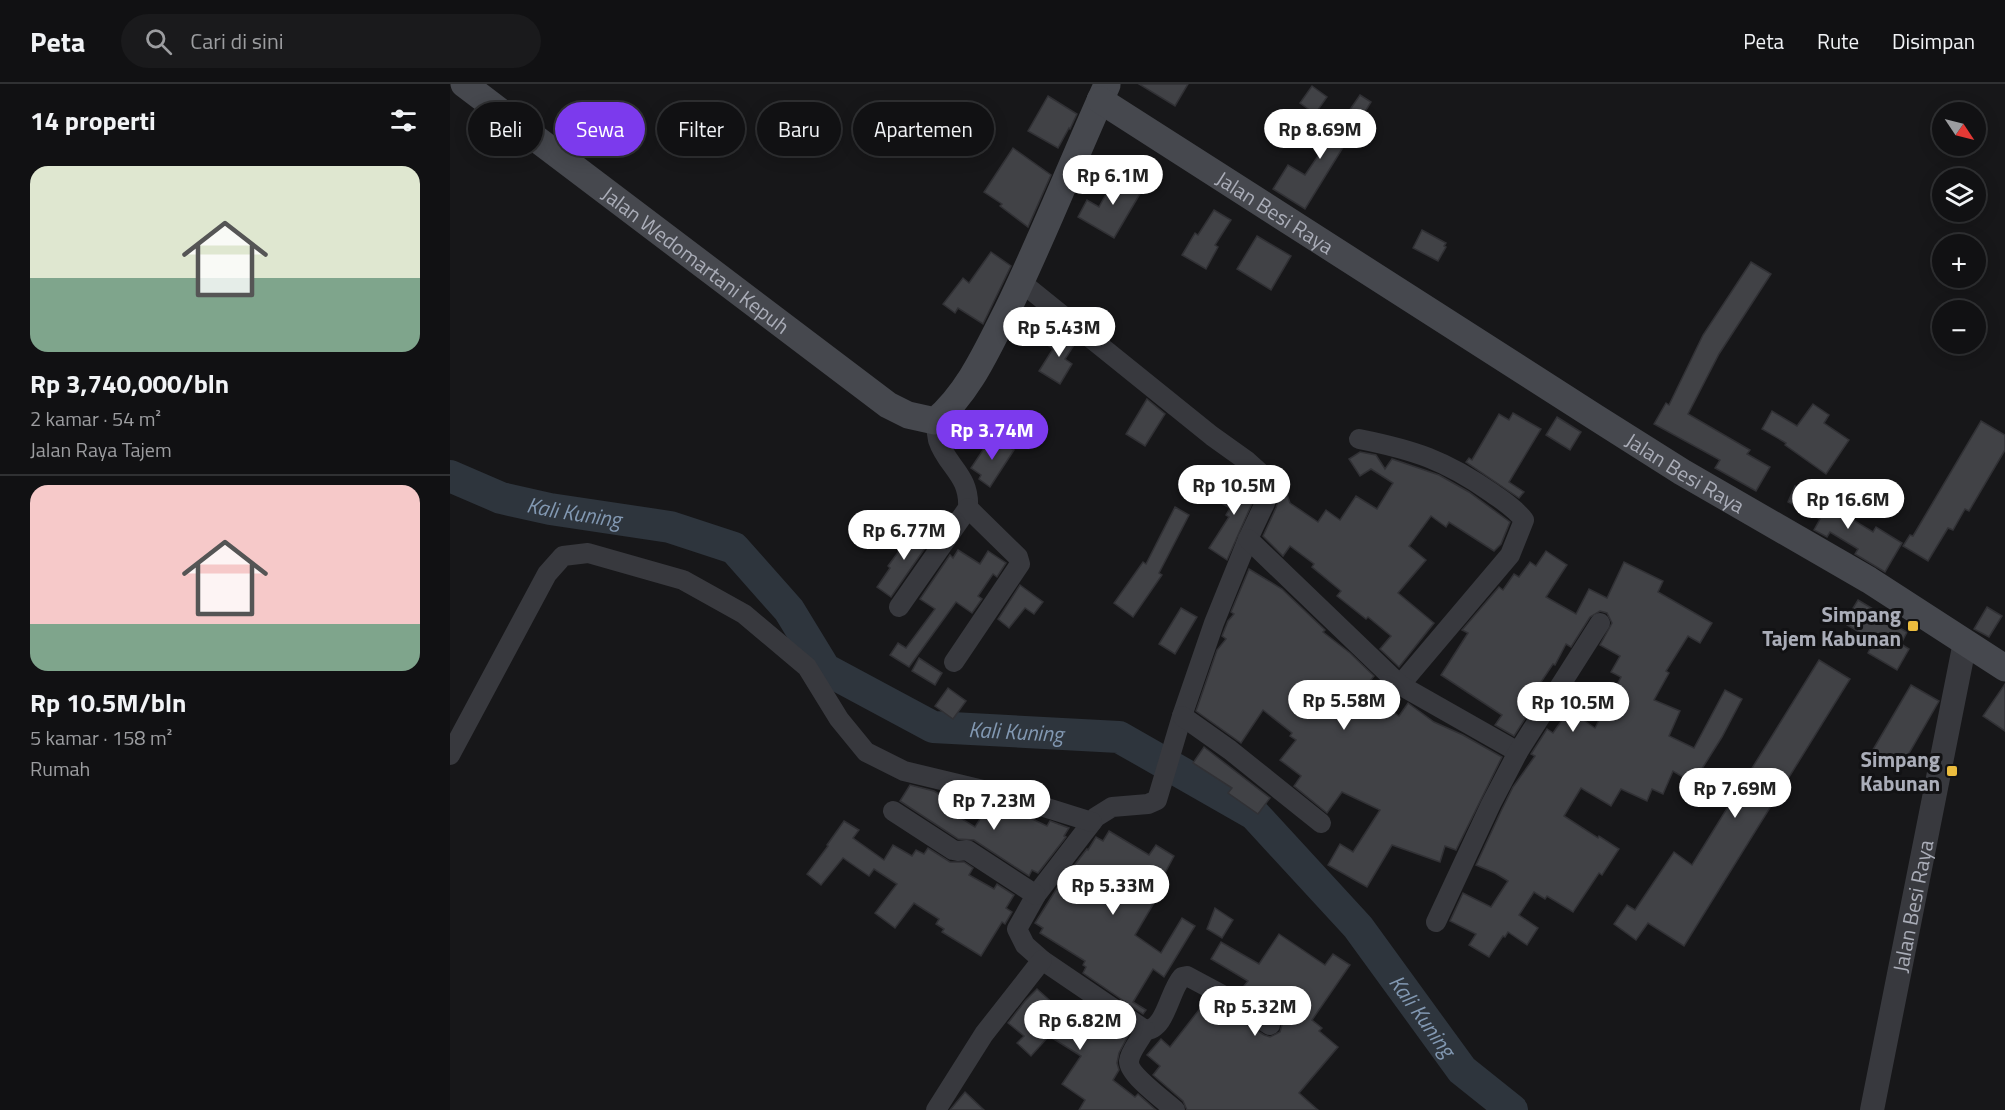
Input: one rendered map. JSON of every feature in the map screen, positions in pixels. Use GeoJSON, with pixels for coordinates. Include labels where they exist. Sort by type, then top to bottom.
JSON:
{"type":"FeatureCollection","features":[{"type":"Feature","properties":{"kind":"main road","name":"Jalan Wedomartani Kepuh"},"geometry":{"type":"LineString","coordinates":[[464,84],[888,405],[908,415],[935,421]]}},
{"type":"Feature","properties":{"kind":"main road"},"geometry":{"type":"LineString","coordinates":[[935,421],[947,411],[965,388],[993,340],[1021,282],[1104,92]]}},
{"type":"Feature","properties":{"kind":"main road","name":"Jalan Besi Raya"},"geometry":{"type":"LineString","coordinates":[[1104,92],[1595,417],[1682,472],[1869,580],[1965,642]]}},
{"type":"Feature","properties":{"kind":"main road"},"geometry":{"type":"LineString","coordinates":[[1965,642],[2005,668]]}},
{"type":"Feature","properties":{"kind":"street"},"geometry":{"type":"LineString","coordinates":[[1021,282],[1267,479],[1269,490],[1214,623],[1157,800],[1148,804],[1112,807],[1096,817],[1036,895],[1017,929],[1025,945],[1042,960],[1145,1030]]}},
{"type":"Feature","properties":{"kind":"street"},"geometry":{"type":"LineString","coordinates":[[899,607],[968,508],[969,494],[939,441],[935,421]]}},
{"type":"Feature","properties":{"kind":"street"},"geometry":{"type":"LineString","coordinates":[[1359,439],[1405,448],[1436,459],[1478,483],[1515,510],[1524,520],[1510,555],[1400,685]]}},
{"type":"Feature","properties":{"kind":"street"},"geometry":{"type":"LineString","coordinates":[[954,662],[1020,564],[1018,558],[968,508]]}},
{"type":"Feature","properties":{"kind":"street"},"geometry":{"type":"LineString","coordinates":[[1248,539],[1400,685],[1518,752]]}},
{"type":"Feature","properties":{"kind":"street"},"geometry":{"type":"LineString","coordinates":[[450,755],[548,574],[562,556],[588,553],[683,580],[744,614],[807,667],[839,719],[866,752],[904,771],[1012,797],[1092,822]]}},
{"type":"Feature","properties":{"kind":"street"},"geometry":{"type":"LineString","coordinates":[[1436,922],[1518,752],[1600,623]]}},
{"type":"Feature","properties":{"kind":"street","name":"Jalan Besi Raya"},"geometry":{"type":"LineString","coordinates":[[1872,1110],[1965,642]]}},
{"type":"Feature","properties":{"kind":"street"},"geometry":{"type":"LineString","coordinates":[[1180,724],[1230,750],[1321,823]]}},
{"type":"Feature","properties":{"kind":"street"},"geometry":{"type":"LineString","coordinates":[[893,811],[953,850],[967,850],[1036,895]]}},
{"type":"Feature","properties":{"kind":"street"},"geometry":{"type":"LineString","coordinates":[[936,1110],[984,1034],[1042,960]]}},
{"type":"Feature","properties":{"kind":"street"},"geometry":{"type":"LineString","coordinates":[[1175,1110],[1145,1083],[1130,1065],[1130,1059],[1145,1030],[1158,1026],[1176,984],[1182,977],[1187,976],[1270,1024]]}},
{"type":"Feature","properties":{"kind":"building"},"geometry":{"type":"Polygon","coordinates":[[[1139,84],[1188,84],[1175,106],[1139,84]]]}},
{"type":"Feature","properties":{"kind":"building"},"geometry":{"type":"Polygon","coordinates":[[[1312,86],[1327,97],[1315,114],[1300,103],[1312,86]]]}},
{"type":"Feature","properties":{"kind":"building"},"geometry":{"type":"Polygon","coordinates":[[[1360,95],[1371,102],[1305,209],[1273,189],[1288,165],[1305,175],[1360,95]]]}},
{"type":"Feature","properties":{"kind":"building"},"geometry":{"type":"Polygon","coordinates":[[[1048,96],[1077,114],[1058,148],[1028,131],[1048,96]]]}},
{"type":"Feature","properties":{"kind":"building"},"geometry":{"type":"Polygon","coordinates":[[[1013,148],[1051,175],[1028,227],[1000,206],[1002,204],[984,192],[1013,148]]]}},
{"type":"Feature","properties":{"kind":"building"},"geometry":{"type":"Polygon","coordinates":[[[1118,172],[1144,187],[1114,238],[1078,217],[1087,200],[1099,207],[1118,172]]]}},
{"type":"Feature","properties":{"kind":"building"},"geometry":{"type":"Polygon","coordinates":[[[1214,210],[1231,220],[1215,245],[1218,247],[1206,269],[1182,255],[1195,233],[1198,235],[1214,210]]]}},
{"type":"Feature","properties":{"kind":"building"},"geometry":{"type":"Polygon","coordinates":[[[1422,230],[1446,243],[1438,261],[1413,248],[1422,230]]]}},
{"type":"Feature","properties":{"kind":"building"},"geometry":{"type":"Polygon","coordinates":[[[1257,236],[1291,256],[1271,290],[1237,269],[1257,236]]]}},
{"type":"Feature","properties":{"kind":"building"},"geometry":{"type":"Polygon","coordinates":[[[991,252],[1011,266],[983,324],[958,308],[955,313],[943,304],[963,278],[969,283],[991,252]]]}},
{"type":"Feature","properties":{"kind":"building"},"geometry":{"type":"Polygon","coordinates":[[[1751,262],[1771,274],[1719,354],[1688,414],[1750,450],[1747,454],[1770,467],[1756,491],[1715,468],[1720,460],[1654,424],[1666,403],[1669,405],[1703,335],[1751,262]]]}},
{"type":"Feature","properties":{"kind":"building"},"geometry":{"type":"Polygon","coordinates":[[[1060,329],[1076,342],[1065,359],[1072,364],[1060,384],[1039,371],[1053,349],[1049,346],[1060,329]]]}},
{"type":"Feature","properties":{"kind":"building"},"geometry":{"type":"Polygon","coordinates":[[[1147,399],[1165,414],[1145,446],[1126,434],[1147,399]]]}},
{"type":"Feature","properties":{"kind":"building"},"geometry":{"type":"Polygon","coordinates":[[[1813,404],[1829,415],[1824,423],[1849,440],[1826,474],[1785,445],[1786,443],[1762,429],[1772,411],[1797,426],[1813,404]]]}},
{"type":"Feature","properties":{"kind":"building"},"geometry":{"type":"Polygon","coordinates":[[[1513,413],[1541,429],[1509,482],[1524,492],[1519,498],[1466,462],[1469,458],[1472,460],[1499,414],[1509,420],[1513,413]]]}},
{"type":"Feature","properties":{"kind":"building"},"geometry":{"type":"Polygon","coordinates":[[[1557,417],[1581,432],[1570,450],[1546,435],[1557,417]]]}},
{"type":"Feature","properties":{"kind":"building"},"geometry":{"type":"Polygon","coordinates":[[[1981,421],[2005,435],[2005,450],[1969,511],[1965,509],[1953,530],[1948,528],[1928,561],[1903,546],[1910,535],[1913,536],[1981,421]]]}},
{"type":"Feature","properties":{"kind":"building"},"geometry":{"type":"Polygon","coordinates":[[[991,438],[1014,450],[990,487],[979,479],[981,475],[971,468],[991,438]]]}},
{"type":"Feature","properties":{"kind":"building"},"geometry":{"type":"Polygon","coordinates":[[[1360,452],[1376,455],[1385,469],[1392,459],[1439,475],[1469,492],[1510,522],[1501,544],[1494,551],[1449,522],[1446,527],[1431,516],[1409,546],[1426,560],[1398,593],[1434,623],[1399,667],[1380,649],[1391,636],[1337,596],[1341,591],[1312,567],[1314,564],[1290,546],[1283,556],[1263,536],[1284,486],[1290,503],[1318,522],[1326,510],[1340,520],[1356,496],[1377,509],[1393,483],[1371,469],[1360,476],[1349,459],[1360,452]]]}},
{"type":"Feature","properties":{"kind":"building"},"geometry":{"type":"Polygon","coordinates":[[[1246,476],[1257,486],[1254,499],[1227,560],[1209,548],[1229,517],[1226,515],[1230,508],[1221,503],[1234,480],[1242,484],[1246,476]]]}},
{"type":"Feature","properties":{"kind":"building"},"geometry":{"type":"Polygon","coordinates":[[[1795,486],[1813,493],[1812,495],[1873,532],[1876,527],[1902,543],[1885,572],[1855,554],[1858,549],[1830,532],[1827,537],[1814,530],[1820,519],[1788,502],[1795,486]]]}},
{"type":"Feature","properties":{"kind":"building"},"geometry":{"type":"Polygon","coordinates":[[[1175,507],[1189,515],[1159,573],[1162,575],[1133,617],[1114,603],[1143,562],[1146,564],[1175,507]]]}},
{"type":"Feature","properties":{"kind":"building"},"geometry":{"type":"Polygon","coordinates":[[[912,527],[930,541],[891,597],[877,587],[890,568],[888,566],[905,543],[901,541],[912,527]]]}},
{"type":"Feature","properties":{"kind":"building"},"geometry":{"type":"Polygon","coordinates":[[[958,550],[980,564],[988,551],[1006,563],[997,577],[993,574],[978,596],[982,599],[972,613],[956,602],[909,667],[890,655],[898,643],[906,648],[935,609],[920,599],[950,555],[953,558],[958,550]]]}},
{"type":"Feature","properties":{"kind":"building"},"geometry":{"type":"Polygon","coordinates":[[[1546,551],[1567,565],[1546,597],[1576,614],[1589,589],[1607,598],[1624,562],[1663,581],[1658,592],[1712,623],[1700,643],[1688,636],[1666,671],[1669,673],[1654,700],[1680,711],[1669,736],[1694,748],[1725,690],[1742,699],[1722,737],[1693,783],[1673,771],[1663,794],[1652,789],[1647,801],[1621,789],[1611,806],[1581,788],[1564,816],[1619,849],[1602,875],[1599,873],[1573,912],[1547,896],[1545,899],[1534,892],[1519,915],[1538,928],[1527,945],[1508,932],[1489,957],[1469,945],[1476,934],[1450,921],[1463,893],[1491,907],[1508,881],[1476,865],[1502,809],[1513,787],[1535,756],[1531,754],[1547,729],[1553,733],[1569,710],[1595,728],[1621,677],[1611,672],[1620,656],[1600,645],[1612,623],[1607,613],[1600,611],[1590,617],[1571,647],[1566,644],[1555,665],[1553,664],[1537,688],[1542,692],[1514,736],[1495,725],[1502,715],[1441,675],[1468,633],[1462,630],[1499,587],[1503,590],[1514,574],[1519,577],[1530,562],[1536,566],[1546,551]]]}},
{"type":"Feature","properties":{"kind":"building"},"geometry":{"type":"Polygon","coordinates":[[[1249,569],[1282,589],[1325,630],[1323,632],[1374,676],[1362,691],[1399,716],[1408,703],[1434,722],[1502,757],[1456,850],[1445,846],[1440,862],[1392,845],[1367,887],[1328,865],[1340,844],[1353,852],[1380,810],[1342,792],[1327,813],[1294,786],[1301,776],[1280,760],[1296,740],[1290,736],[1292,733],[1263,710],[1241,743],[1196,711],[1217,650],[1226,639],[1222,636],[1228,621],[1234,614],[1231,612],[1249,569]]]}},
{"type":"Feature","properties":{"kind":"building"},"geometry":{"type":"Polygon","coordinates":[[[1020,585],[1043,602],[1034,614],[1025,608],[1009,628],[998,619],[1020,585]]]}},
{"type":"Feature","properties":{"kind":"building"},"geometry":{"type":"Polygon","coordinates":[[[1858,600],[1873,609],[1871,612],[1907,632],[1901,644],[1909,649],[1897,670],[1868,653],[1874,641],[1844,623],[1858,600]]]}},
{"type":"Feature","properties":{"kind":"building"},"geometry":{"type":"Polygon","coordinates":[[[1987,607],[2002,616],[1989,637],[1974,629],[1987,607]]]}},
{"type":"Feature","properties":{"kind":"building"},"geometry":{"type":"Polygon","coordinates":[[[1181,608],[1197,617],[1175,654],[1159,644],[1181,608]]]}},
{"type":"Feature","properties":{"kind":"building"},"geometry":{"type":"Polygon","coordinates":[[[919,658],[942,673],[935,685],[912,671],[919,658]]]}},
{"type":"Feature","properties":{"kind":"building"},"geometry":{"type":"Polygon","coordinates":[[[1819,660],[1850,679],[1684,946],[1648,923],[1636,940],[1614,924],[1627,905],[1635,910],[1674,852],[1692,865],[1819,660]]]}},
{"type":"Feature","properties":{"kind":"building"},"geometry":{"type":"Polygon","coordinates":[[[2005,684],[2005,731],[1983,716],[2005,684]]]}},
{"type":"Feature","properties":{"kind":"building"},"geometry":{"type":"Polygon","coordinates":[[[1911,685],[1939,701],[1900,769],[1871,753],[1911,685]]]}},
{"type":"Feature","properties":{"kind":"building"},"geometry":{"type":"Polygon","coordinates":[[[948,688],[966,701],[953,719],[935,706],[948,688]]]}},
{"type":"Feature","properties":{"kind":"building"},"geometry":{"type":"Polygon","coordinates":[[[1204,747],[1270,798],[1258,814],[1228,793],[1232,788],[1193,763],[1204,747]]]}},
{"type":"Feature","properties":{"kind":"building"},"geometry":{"type":"Polygon","coordinates":[[[910,785],[934,791],[946,798],[941,806],[975,827],[988,806],[1008,818],[1013,810],[1047,826],[1050,821],[1069,828],[1064,836],[1066,837],[1038,873],[1032,870],[1029,876],[974,840],[958,839],[900,801],[910,785]]]}},
{"type":"Feature","properties":{"kind":"building"},"geometry":{"type":"Polygon","coordinates":[[[844,821],[859,830],[853,838],[884,860],[893,845],[912,856],[916,850],[924,854],[928,848],[950,862],[964,862],[973,868],[969,875],[994,889],[997,884],[1014,895],[1006,908],[1012,912],[1005,924],[1002,922],[981,956],[942,932],[944,929],[936,924],[939,919],[914,903],[895,928],[875,913],[897,884],[874,869],[869,876],[843,858],[821,885],[807,874],[844,821]]]}},
{"type":"Feature","properties":{"kind":"building"},"geometry":{"type":"Polygon","coordinates":[[[1109,831],[1149,855],[1156,845],[1174,856],[1157,888],[1161,891],[1135,935],[1161,953],[1182,918],[1195,926],[1164,977],[1153,969],[1133,1002],[1146,1010],[1143,1014],[1083,973],[1086,967],[1083,965],[1085,961],[1040,933],[1043,928],[1035,923],[1059,885],[1096,837],[1103,841],[1109,831]]]}},
{"type":"Feature","properties":{"kind":"building"},"geometry":{"type":"Polygon","coordinates":[[[1215,908],[1233,920],[1222,938],[1207,929],[1215,908]]]}},
{"type":"Feature","properties":{"kind":"building"},"geometry":{"type":"Polygon","coordinates":[[[1279,934],[1325,965],[1333,954],[1350,965],[1312,1020],[1322,1028],[1319,1031],[1338,1047],[1299,1093],[1318,1110],[1187,1110],[1183,1101],[1153,1075],[1160,1066],[1147,1055],[1161,1039],[1170,1047],[1202,1006],[1225,1024],[1232,1015],[1264,1035],[1270,1037],[1280,1032],[1282,1025],[1277,1015],[1240,991],[1248,981],[1211,959],[1221,942],[1259,964],[1279,934]]]}},
{"type":"Feature","properties":{"kind":"building"},"geometry":{"type":"Polygon","coordinates":[[[1037,989],[1075,1023],[1086,1004],[1129,1034],[1119,1053],[1117,1063],[1119,1070],[1113,1080],[1135,1097],[1138,1094],[1156,1110],[1079,1110],[1085,1100],[1062,1084],[1081,1056],[1049,1036],[1031,1056],[1017,1043],[1024,1036],[1008,1023],[1037,989]]]}},
{"type":"Feature","properties":{"kind":"building"},"geometry":{"type":"Polygon","coordinates":[[[965,1092],[984,1110],[950,1110],[965,1092]]]}},
{"type":"Feature","properties":{"kind":"waterway","name":"Kali Kuning"},"geometry":{"type":"LineString","coordinates":[[450,476],[501,498],[550,509],[670,527],[734,548],[789,610],[825,669],[933,727],[1119,737],[1254,814],[1358,927],[1462,1070],[1512,1110]]}},
{"type":"Feature","properties":{"kind":"place","name":"Simpang Tajem Kabunan"},"geometry":{"type":"Point","coordinates":[1913,626]}},
{"type":"Feature","properties":{"kind":"place","name":"Simpang Kabunan"},"geometry":{"type":"Point","coordinates":[1952,771]}}]}
